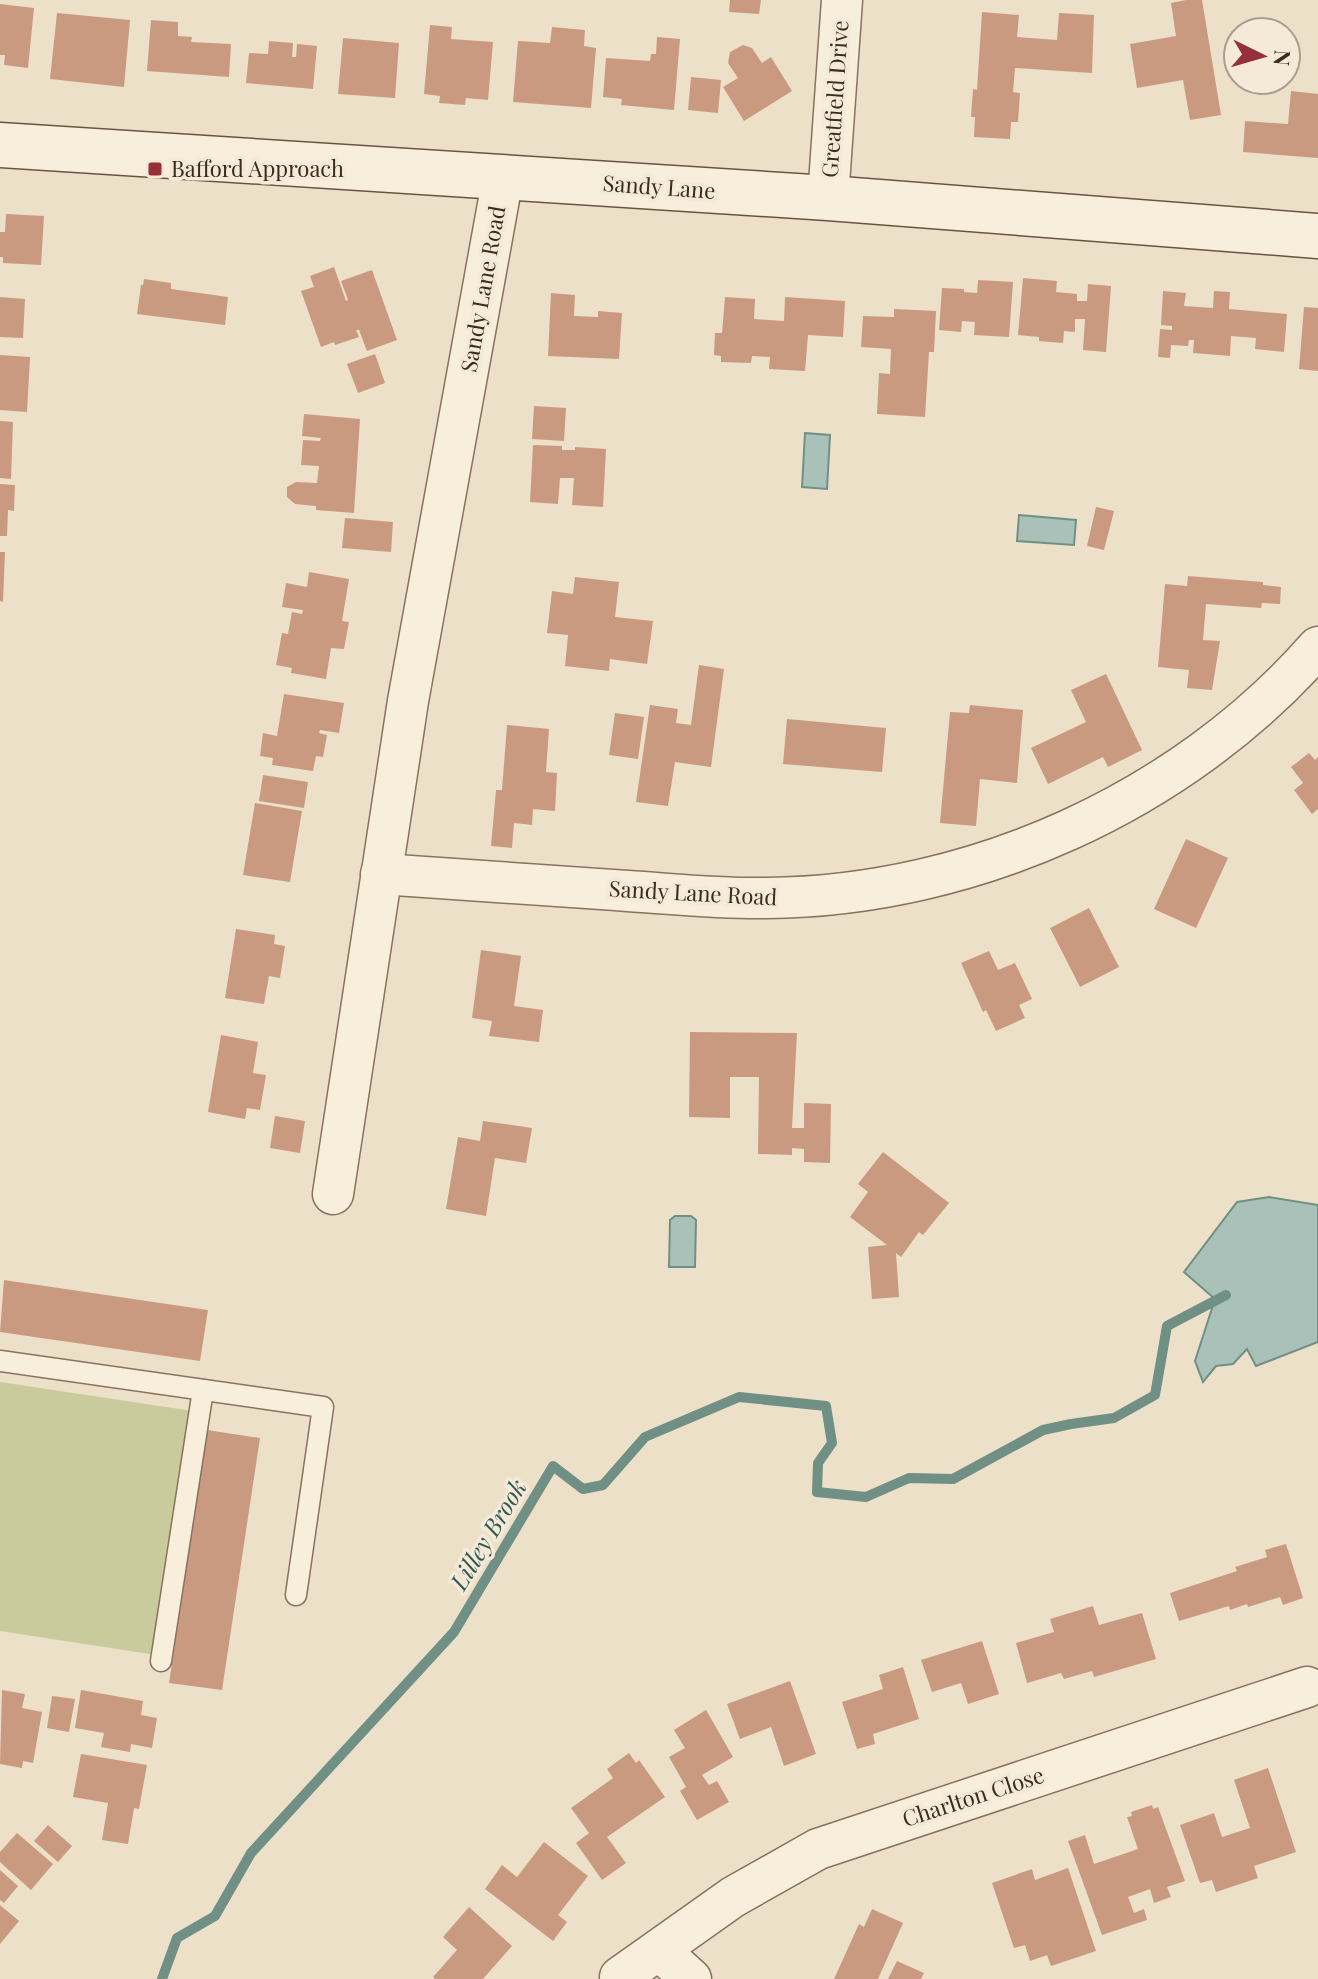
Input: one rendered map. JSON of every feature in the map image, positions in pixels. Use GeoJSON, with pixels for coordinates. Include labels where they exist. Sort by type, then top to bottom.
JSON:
{"type":"FeatureCollection","features":[{"type":"Feature","properties":{"kind":"street","name":"Greatfield Drive"},"geometry":{"type":"LineString","coordinates":[[828,198],[842,0]]}},
{"type":"Feature","properties":{"kind":"street","name":"Sandy Lane"},"geometry":{"type":"LineString","coordinates":[[0,145],[828,198],[1318,236]]}},
{"type":"Feature","properties":{"kind":"street","name":"Sandy Lane Road"},"geometry":{"type":"LineString","coordinates":[[333,1194],[408,701],[503,177]]}},
{"type":"Feature","properties":{"kind":"street","name":"Sandy Lane Road"},"geometry":{"type":"LineString","coordinates":[[381,874],[711,898],[827,895],[885,887],[942,874],[998,858],[1053,837],[1159,781],[1259,706],[1318,647]]}},
{"type":"Feature","properties":{"kind":"street","name":"Charlton Close"},"geometry":{"type":"LineString","coordinates":[[620,1977],[733,1897],[818,1849],[1307,1687]]}},
{"type":"Feature","properties":{"kind":"street"},"geometry":{"type":"LineString","coordinates":[[659,1950],[691,1979]]}},
{"type":"Feature","properties":{"kind":"lane"},"geometry":{"type":"LineString","coordinates":[[0,1361],[323,1407],[296,1595]]}},
{"type":"Feature","properties":{"kind":"lane"},"geometry":{"type":"LineString","coordinates":[[161,1661],[203,1390]]}},
{"type":"Feature","properties":{"kind":"green space"},"geometry":{"type":"Polygon","coordinates":[[[0,1382],[193,1411],[156,1655],[0,1631],[0,1382]]]}},
{"type":"Feature","properties":{"kind":"water"},"geometry":{"type":"Polygon","coordinates":[[[805,433],[830,435],[827,489],[802,487],[805,433]]]}},
{"type":"Feature","properties":{"kind":"water"},"geometry":{"type":"Polygon","coordinates":[[[1019,515],[1076,520],[1074,545],[1017,541],[1019,515]]]}},
{"type":"Feature","properties":{"kind":"water"},"geometry":{"type":"Polygon","coordinates":[[[1269,1197],[1318,1205],[1318,1342],[1256,1366],[1247,1349],[1233,1364],[1216,1366],[1203,1382],[1195,1361],[1215,1299],[1184,1272],[1237,1202],[1269,1197]]]}},
{"type":"Feature","properties":{"kind":"water"},"geometry":{"type":"Polygon","coordinates":[[[675,1216],[691,1216],[696,1220],[695,1267],[669,1267],[670,1220],[675,1216]]]}},
{"type":"Feature","properties":{"kind":"building"},"geometry":{"type":"Polygon","coordinates":[[[730,0],[761,0],[759,14],[729,12],[730,0]]]}},
{"type":"Feature","properties":{"kind":"building"},"geometry":{"type":"Polygon","coordinates":[[[1202,0],[1221,115],[1190,120],[1183,80],[1137,88],[1130,44],[1176,36],[1171,3],[1202,0]]]}},
{"type":"Feature","properties":{"kind":"building"},"geometry":{"type":"Polygon","coordinates":[[[0,4],[34,8],[28,68],[4,65],[5,55],[0,55],[0,4]]]}},
{"type":"Feature","properties":{"kind":"building"},"geometry":{"type":"Polygon","coordinates":[[[982,12],[1019,15],[1017,37],[1057,40],[1059,13],[1094,15],[1092,73],[1015,68],[1013,92],[1020,93],[1018,122],[1011,122],[1010,139],[974,137],[975,117],[971,117],[973,89],[977,90],[982,12]]]}},
{"type":"Feature","properties":{"kind":"building"},"geometry":{"type":"Polygon","coordinates":[[[57,13],[130,20],[124,87],[50,79],[57,13]]]}},
{"type":"Feature","properties":{"kind":"building"},"geometry":{"type":"Polygon","coordinates":[[[151,20],[178,22],[178,36],[192,37],[191,42],[231,44],[229,77],[147,71],[151,20]]]}},
{"type":"Feature","properties":{"kind":"building"},"geometry":{"type":"Polygon","coordinates":[[[430,25],[452,27],[451,39],[493,42],[488,100],[466,98],[465,105],[439,103],[440,96],[424,94],[430,25]]]}},
{"type":"Feature","properties":{"kind":"building"},"geometry":{"type":"Polygon","coordinates":[[[552,27],[585,30],[584,46],[596,48],[591,108],[513,102],[518,41],[550,43],[552,27]]]}},
{"type":"Feature","properties":{"kind":"building"},"geometry":{"type":"Polygon","coordinates":[[[657,37],[680,39],[674,110],[621,105],[622,99],[603,97],[606,58],[650,61],[651,54],[656,54],[657,37]]]}},
{"type":"Feature","properties":{"kind":"building"},"geometry":{"type":"Polygon","coordinates":[[[343,38],[399,43],[395,98],[338,94],[343,38]]]}},
{"type":"Feature","properties":{"kind":"building"},"geometry":{"type":"Polygon","coordinates":[[[269,41],[293,43],[292,57],[296,57],[297,44],[317,46],[313,89],[246,83],[249,53],[268,54],[269,41]]]}},
{"type":"Feature","properties":{"kind":"building"},"geometry":{"type":"Polygon","coordinates":[[[743,45],[752,48],[762,63],[771,57],[792,91],[744,121],[723,87],[738,78],[728,63],[730,52],[743,45]]]}},
{"type":"Feature","properties":{"kind":"building"},"geometry":{"type":"Polygon","coordinates":[[[691,77],[721,80],[718,113],[688,110],[691,77]]]}},
{"type":"Feature","properties":{"kind":"building"},"geometry":{"type":"Polygon","coordinates":[[[1302,92],[1318,94],[1318,158],[1243,152],[1245,121],[1288,124],[1291,96],[1302,96],[1302,92]]]}},
{"type":"Feature","properties":{"kind":"building"},"geometry":{"type":"Polygon","coordinates":[[[6,214],[44,216],[41,265],[3,263],[3,257],[0,257],[0,232],[5,232],[6,214]]]}},
{"type":"Feature","properties":{"kind":"building"},"geometry":{"type":"Polygon","coordinates":[[[334,267],[346,301],[341,281],[372,270],[397,340],[367,351],[359,330],[356,330],[359,337],[321,347],[301,291],[314,287],[310,276],[334,267]]]}},
{"type":"Feature","properties":{"kind":"building"},"geometry":{"type":"Polygon","coordinates":[[[1023,278],[1057,281],[1056,292],[1077,294],[1077,301],[1087,301],[1088,284],[1111,286],[1106,352],[1083,350],[1085,319],[1075,319],[1075,332],[1064,331],[1063,343],[1018,335],[1023,278]]]}},
{"type":"Feature","properties":{"kind":"building"},"geometry":{"type":"Polygon","coordinates":[[[144,279],[171,283],[171,289],[228,297],[225,325],[137,314],[144,279]]]}},
{"type":"Feature","properties":{"kind":"building"},"geometry":{"type":"Polygon","coordinates":[[[978,280],[1013,282],[1009,337],[974,335],[975,322],[962,321],[961,332],[939,330],[942,288],[977,293],[978,280]]]}},
{"type":"Feature","properties":{"kind":"building"},"geometry":{"type":"Polygon","coordinates":[[[1163,291],[1186,293],[1184,306],[1213,308],[1214,291],[1230,292],[1229,309],[1287,314],[1284,352],[1255,349],[1256,338],[1231,336],[1230,356],[1193,353],[1194,340],[1189,340],[1188,346],[1171,345],[1170,358],[1158,357],[1160,329],[1172,330],[1172,326],[1161,325],[1163,291]]]}},
{"type":"Feature","properties":{"kind":"building"},"geometry":{"type":"Polygon","coordinates":[[[551,293],[575,295],[574,316],[598,317],[598,311],[622,313],[619,359],[548,356],[551,293]]]}},
{"type":"Feature","properties":{"kind":"building"},"geometry":{"type":"Polygon","coordinates":[[[0,297],[25,299],[23,338],[0,337],[0,297]]]}},
{"type":"Feature","properties":{"kind":"building"},"geometry":{"type":"Polygon","coordinates":[[[725,297],[755,299],[754,319],[784,321],[785,297],[845,301],[843,337],[808,335],[805,371],[769,369],[770,357],[752,356],[751,363],[721,362],[721,356],[714,355],[715,333],[722,333],[725,297]]]}},
{"type":"Feature","properties":{"kind":"building"},"geometry":{"type":"Polygon","coordinates":[[[1304,307],[1318,308],[1318,371],[1299,369],[1304,307]]]}},
{"type":"Feature","properties":{"kind":"building"},"geometry":{"type":"Polygon","coordinates":[[[894,309],[936,311],[934,352],[929,352],[925,417],[877,414],[879,373],[890,374],[891,349],[861,347],[863,316],[894,317],[894,309]]]}},
{"type":"Feature","properties":{"kind":"building"},"geometry":{"type":"Polygon","coordinates":[[[375,354],[385,383],[358,393],[347,364],[375,354]]]}},
{"type":"Feature","properties":{"kind":"building"},"geometry":{"type":"Polygon","coordinates":[[[0,355],[30,357],[27,412],[0,410],[0,355]]]}},
{"type":"Feature","properties":{"kind":"building"},"geometry":{"type":"Polygon","coordinates":[[[534,406],[566,408],[564,441],[532,439],[534,406]]]}},
{"type":"Feature","properties":{"kind":"building"},"geometry":{"type":"Polygon","coordinates":[[[304,414],[360,419],[354,513],[316,510],[316,506],[295,504],[287,497],[287,487],[296,482],[317,483],[319,466],[301,465],[303,440],[320,441],[321,438],[302,436],[304,414]]]}},
{"type":"Feature","properties":{"kind":"building"},"geometry":{"type":"Polygon","coordinates":[[[0,421],[13,422],[11,479],[0,478],[0,421]]]}},
{"type":"Feature","properties":{"kind":"building"},"geometry":{"type":"Polygon","coordinates":[[[533,445],[562,446],[562,450],[575,450],[575,447],[606,449],[603,507],[572,505],[574,478],[560,478],[558,504],[530,502],[533,445]]]}},
{"type":"Feature","properties":{"kind":"building"},"geometry":{"type":"Polygon","coordinates":[[[0,484],[15,485],[14,511],[8,510],[7,536],[0,536],[0,484]]]}},
{"type":"Feature","properties":{"kind":"building"},"geometry":{"type":"Polygon","coordinates":[[[1096,507],[1114,511],[1104,550],[1087,546],[1096,507]]]}},
{"type":"Feature","properties":{"kind":"building"},"geometry":{"type":"Polygon","coordinates":[[[345,518],[393,522],[391,552],[342,548],[345,518]]]}},
{"type":"Feature","properties":{"kind":"building"},"geometry":{"type":"Polygon","coordinates":[[[0,552],[5,552],[3,602],[0,601],[0,552]]]}},
{"type":"Feature","properties":{"kind":"building"},"geometry":{"type":"Polygon","coordinates":[[[309,572],[349,579],[342,621],[349,622],[344,649],[331,648],[326,679],[291,673],[292,668],[276,665],[282,633],[288,634],[292,612],[302,614],[303,610],[282,607],[286,583],[307,587],[309,572]]]}},
{"type":"Feature","properties":{"kind":"building"},"geometry":{"type":"Polygon","coordinates":[[[1188,576],[1263,582],[1263,585],[1281,587],[1280,604],[1262,603],[1261,608],[1206,604],[1203,640],[1220,641],[1212,690],[1187,688],[1189,670],[1158,667],[1165,584],[1187,586],[1188,576]]]}},
{"type":"Feature","properties":{"kind":"building"},"geometry":{"type":"Polygon","coordinates":[[[575,577],[619,582],[615,617],[653,621],[647,664],[610,659],[609,671],[565,666],[568,635],[547,633],[552,591],[573,594],[575,577]]]}},
{"type":"Feature","properties":{"kind":"building"},"geometry":{"type":"Polygon","coordinates":[[[699,665],[724,669],[711,767],[675,762],[668,806],[636,802],[650,705],[678,709],[676,723],[691,725],[699,665]]]}},
{"type":"Feature","properties":{"kind":"building"},"geometry":{"type":"Polygon","coordinates":[[[1106,674],[1142,750],[1108,767],[1103,757],[1048,784],[1031,748],[1086,722],[1071,690],[1106,674]]]}},
{"type":"Feature","properties":{"kind":"building"},"geometry":{"type":"Polygon","coordinates":[[[284,694],[344,703],[339,733],[320,730],[319,733],[327,735],[323,757],[316,756],[313,771],[272,765],[273,758],[260,756],[263,733],[277,736],[284,694]]]}},
{"type":"Feature","properties":{"kind":"building"},"geometry":{"type":"Polygon","coordinates":[[[970,705],[1023,710],[1017,783],[980,779],[976,826],[940,823],[950,712],[969,713],[970,705]]]}},
{"type":"Feature","properties":{"kind":"building"},"geometry":{"type":"Polygon","coordinates":[[[615,713],[644,717],[638,759],[609,755],[615,713]]]}},
{"type":"Feature","properties":{"kind":"building"},"geometry":{"type":"Polygon","coordinates":[[[787,719],[886,728],[882,772],[783,764],[787,719]]]}},
{"type":"Feature","properties":{"kind":"building"},"geometry":{"type":"Polygon","coordinates":[[[507,725],[549,729],[546,772],[557,773],[555,811],[533,809],[532,825],[514,823],[512,848],[491,846],[496,790],[502,790],[507,725]]]}},
{"type":"Feature","properties":{"kind":"building"},"geometry":{"type":"Polygon","coordinates":[[[1309,753],[1315,760],[1318,757],[1318,809],[1312,814],[1294,790],[1303,783],[1291,767],[1309,753]]]}},
{"type":"Feature","properties":{"kind":"building"},"geometry":{"type":"Polygon","coordinates":[[[263,775],[308,782],[304,808],[259,801],[263,775]]]}},
{"type":"Feature","properties":{"kind":"building"},"geometry":{"type":"Polygon","coordinates":[[[255,803],[302,811],[290,882],[243,875],[255,803]]]}},
{"type":"Feature","properties":{"kind":"building"},"geometry":{"type":"Polygon","coordinates":[[[1186,839],[1228,858],[1196,928],[1154,909],[1186,839]]]}},
{"type":"Feature","properties":{"kind":"building"},"geometry":{"type":"Polygon","coordinates":[[[1089,908],[1119,967],[1080,987],[1050,928],[1089,908]]]}},
{"type":"Feature","properties":{"kind":"building"},"geometry":{"type":"Polygon","coordinates":[[[236,929],[275,935],[274,944],[285,946],[280,978],[269,976],[264,1004],[225,998],[236,929]]]}},
{"type":"Feature","properties":{"kind":"building"},"geometry":{"type":"Polygon","coordinates":[[[481,950],[521,956],[514,1006],[543,1010],[539,1042],[489,1036],[492,1021],[472,1018],[481,950]]]}},
{"type":"Feature","properties":{"kind":"building"},"geometry":{"type":"Polygon","coordinates":[[[989,951],[998,970],[1015,963],[1032,999],[1019,1005],[1025,1018],[996,1031],[986,1010],[983,1012],[961,963],[989,951]]]}},
{"type":"Feature","properties":{"kind":"building"},"geometry":{"type":"Polygon","coordinates":[[[690,1032],[797,1033],[792,1128],[804,1128],[804,1103],[831,1104],[830,1163],[804,1162],[804,1149],[792,1148],[792,1155],[758,1154],[759,1077],[730,1077],[730,1118],[689,1117],[690,1032]]]}},
{"type":"Feature","properties":{"kind":"building"},"geometry":{"type":"Polygon","coordinates":[[[221,1035],[258,1042],[253,1073],[266,1075],[260,1110],[247,1108],[245,1119],[208,1112],[221,1035]]]}},
{"type":"Feature","properties":{"kind":"building"},"geometry":{"type":"Polygon","coordinates":[[[275,1116],[305,1121],[300,1153],[270,1148],[275,1116]]]}},
{"type":"Feature","properties":{"kind":"building"},"geometry":{"type":"Polygon","coordinates":[[[483,1121],[532,1128],[526,1163],[495,1158],[486,1216],[446,1209],[458,1137],[480,1141],[483,1121]]]}},
{"type":"Feature","properties":{"kind":"building"},"geometry":{"type":"Polygon","coordinates":[[[883,1152],[949,1203],[923,1235],[919,1232],[901,1257],[896,1253],[899,1297],[872,1299],[868,1247],[887,1245],[850,1217],[868,1192],[858,1184],[883,1152]]]}},
{"type":"Feature","properties":{"kind":"building"},"geometry":{"type":"Polygon","coordinates":[[[4,1280],[208,1310],[200,1361],[0,1332],[4,1280]]]}},
{"type":"Feature","properties":{"kind":"building"},"geometry":{"type":"Polygon","coordinates":[[[207,1430],[260,1438],[222,1690],[169,1683],[207,1430]]]}},
{"type":"Feature","properties":{"kind":"building"},"geometry":{"type":"Polygon","coordinates":[[[1286,1544],[1303,1598],[1283,1605],[1280,1597],[1248,1607],[1247,1604],[1230,1610],[1229,1606],[1179,1621],[1170,1593],[1237,1571],[1235,1567],[1267,1557],[1265,1550],[1286,1544]]]}},
{"type":"Feature","properties":{"kind":"building"},"geometry":{"type":"Polygon","coordinates":[[[1093,1606],[1099,1625],[1142,1613],[1156,1659],[1094,1677],[1092,1671],[1064,1679],[1061,1673],[1027,1683],[1016,1643],[1054,1632],[1050,1619],[1093,1606]]]}},
{"type":"Feature","properties":{"kind":"building"},"geometry":{"type":"Polygon","coordinates":[[[982,1641],[999,1694],[968,1704],[961,1683],[932,1692],[921,1660],[982,1641]]]}},
{"type":"Feature","properties":{"kind":"building"},"geometry":{"type":"Polygon","coordinates":[[[903,1667],[919,1719],[873,1734],[875,1744],[857,1749],[842,1702],[883,1689],[879,1675],[903,1667]]]}},
{"type":"Feature","properties":{"kind":"building"},"geometry":{"type":"Polygon","coordinates":[[[790,1681],[816,1754],[784,1766],[771,1727],[740,1739],[727,1704],[790,1681]]]}},
{"type":"Feature","properties":{"kind":"building"},"geometry":{"type":"Polygon","coordinates":[[[2,1690],[25,1694],[22,1708],[42,1712],[33,1763],[23,1761],[22,1768],[0,1764],[2,1690]]]}},
{"type":"Feature","properties":{"kind":"building"},"geometry":{"type":"Polygon","coordinates":[[[81,1690],[143,1701],[141,1715],[157,1718],[152,1748],[131,1744],[130,1752],[101,1747],[104,1733],[75,1728],[81,1690]]]}},
{"type":"Feature","properties":{"kind":"building"},"geometry":{"type":"Polygon","coordinates":[[[52,1696],[75,1699],[69,1732],[47,1728],[52,1696]]]}},
{"type":"Feature","properties":{"kind":"building"},"geometry":{"type":"Polygon","coordinates":[[[706,1710],[733,1757],[702,1775],[709,1785],[717,1781],[729,1802],[697,1820],[680,1791],[686,1787],[669,1757],[685,1748],[674,1730],[706,1710]]]}},
{"type":"Feature","properties":{"kind":"building"},"geometry":{"type":"Polygon","coordinates":[[[629,1753],[636,1763],[639,1760],[665,1797],[607,1837],[626,1863],[602,1880],[576,1843],[589,1833],[571,1808],[613,1778],[607,1769],[629,1753]]]}},
{"type":"Feature","properties":{"kind":"building"},"geometry":{"type":"Polygon","coordinates":[[[81,1754],[147,1765],[139,1809],[134,1808],[128,1844],[102,1840],[108,1803],[73,1797],[81,1754]]]}},
{"type":"Feature","properties":{"kind":"building"},"geometry":{"type":"Polygon","coordinates":[[[1268,1768],[1296,1852],[1254,1866],[1258,1878],[1216,1892],[1212,1880],[1200,1883],[1180,1825],[1214,1813],[1222,1837],[1250,1828],[1234,1780],[1268,1768]]]}},
{"type":"Feature","properties":{"kind":"building"},"geometry":{"type":"Polygon","coordinates":[[[1152,1805],[1153,1809],[1158,1807],[1185,1881],[1167,1887],[1171,1897],[1154,1903],[1150,1889],[1128,1897],[1134,1913],[1144,1909],[1147,1920],[1102,1935],[1068,1841],[1085,1835],[1094,1864],[1138,1849],[1127,1817],[1132,1816],[1131,1812],[1152,1805]]]}},
{"type":"Feature","properties":{"kind":"building"},"geometry":{"type":"Polygon","coordinates":[[[48,1825],[72,1846],[58,1862],[34,1841],[48,1825]]]}},
{"type":"Feature","properties":{"kind":"building"},"geometry":{"type":"Polygon","coordinates":[[[17,1833],[53,1864],[31,1890],[0,1862],[0,1852],[17,1833]]]}},
{"type":"Feature","properties":{"kind":"building"},"geometry":{"type":"Polygon","coordinates":[[[544,1842],[588,1876],[558,1915],[567,1922],[553,1941],[485,1889],[502,1865],[517,1877],[544,1842]]]}},
{"type":"Feature","properties":{"kind":"building"},"geometry":{"type":"Polygon","coordinates":[[[1068,1868],[1096,1951],[1051,1966],[1047,1955],[1030,1961],[1025,1945],[1014,1948],[992,1883],[1032,1869],[1035,1880],[1068,1868]]]}},
{"type":"Feature","properties":{"kind":"building"},"geometry":{"type":"Polygon","coordinates":[[[0,1870],[18,1886],[4,1903],[0,1900],[0,1870]]]}},
{"type":"Feature","properties":{"kind":"building"},"geometry":{"type":"Polygon","coordinates":[[[0,1905],[19,1921],[0,1944],[0,1905]]]}},
{"type":"Feature","properties":{"kind":"building"},"geometry":{"type":"Polygon","coordinates":[[[469,1907],[512,1946],[483,1979],[435,1979],[433,1977],[457,1950],[443,1937],[469,1907]]]}},
{"type":"Feature","properties":{"kind":"building"},"geometry":{"type":"Polygon","coordinates":[[[872,1909],[903,1923],[878,1979],[834,1979],[859,1924],[864,1927],[872,1909]]]}},
{"type":"Feature","properties":{"kind":"building"},"geometry":{"type":"Polygon","coordinates":[[[897,1961],[924,1973],[921,1979],[888,1979],[897,1961]]]}},
{"type":"Feature","properties":{"kind":"waterway","name":"Lilley Brook"},"geometry":{"type":"LineString","coordinates":[[162,1979],[177,1938],[215,1916],[251,1853],[454,1632],[553,1466],[583,1489],[603,1485],[645,1437],[739,1397],[826,1406],[832,1443],[818,1463],[817,1492],[866,1497],[909,1478],[953,1479],[1043,1430],[1114,1418],[1155,1395],[1167,1326],[1226,1295]]}},
{"type":"Feature","properties":{"kind":"place","name":"Bafford Approach"},"geometry":{"type":"Point","coordinates":[155,169]}}]}
